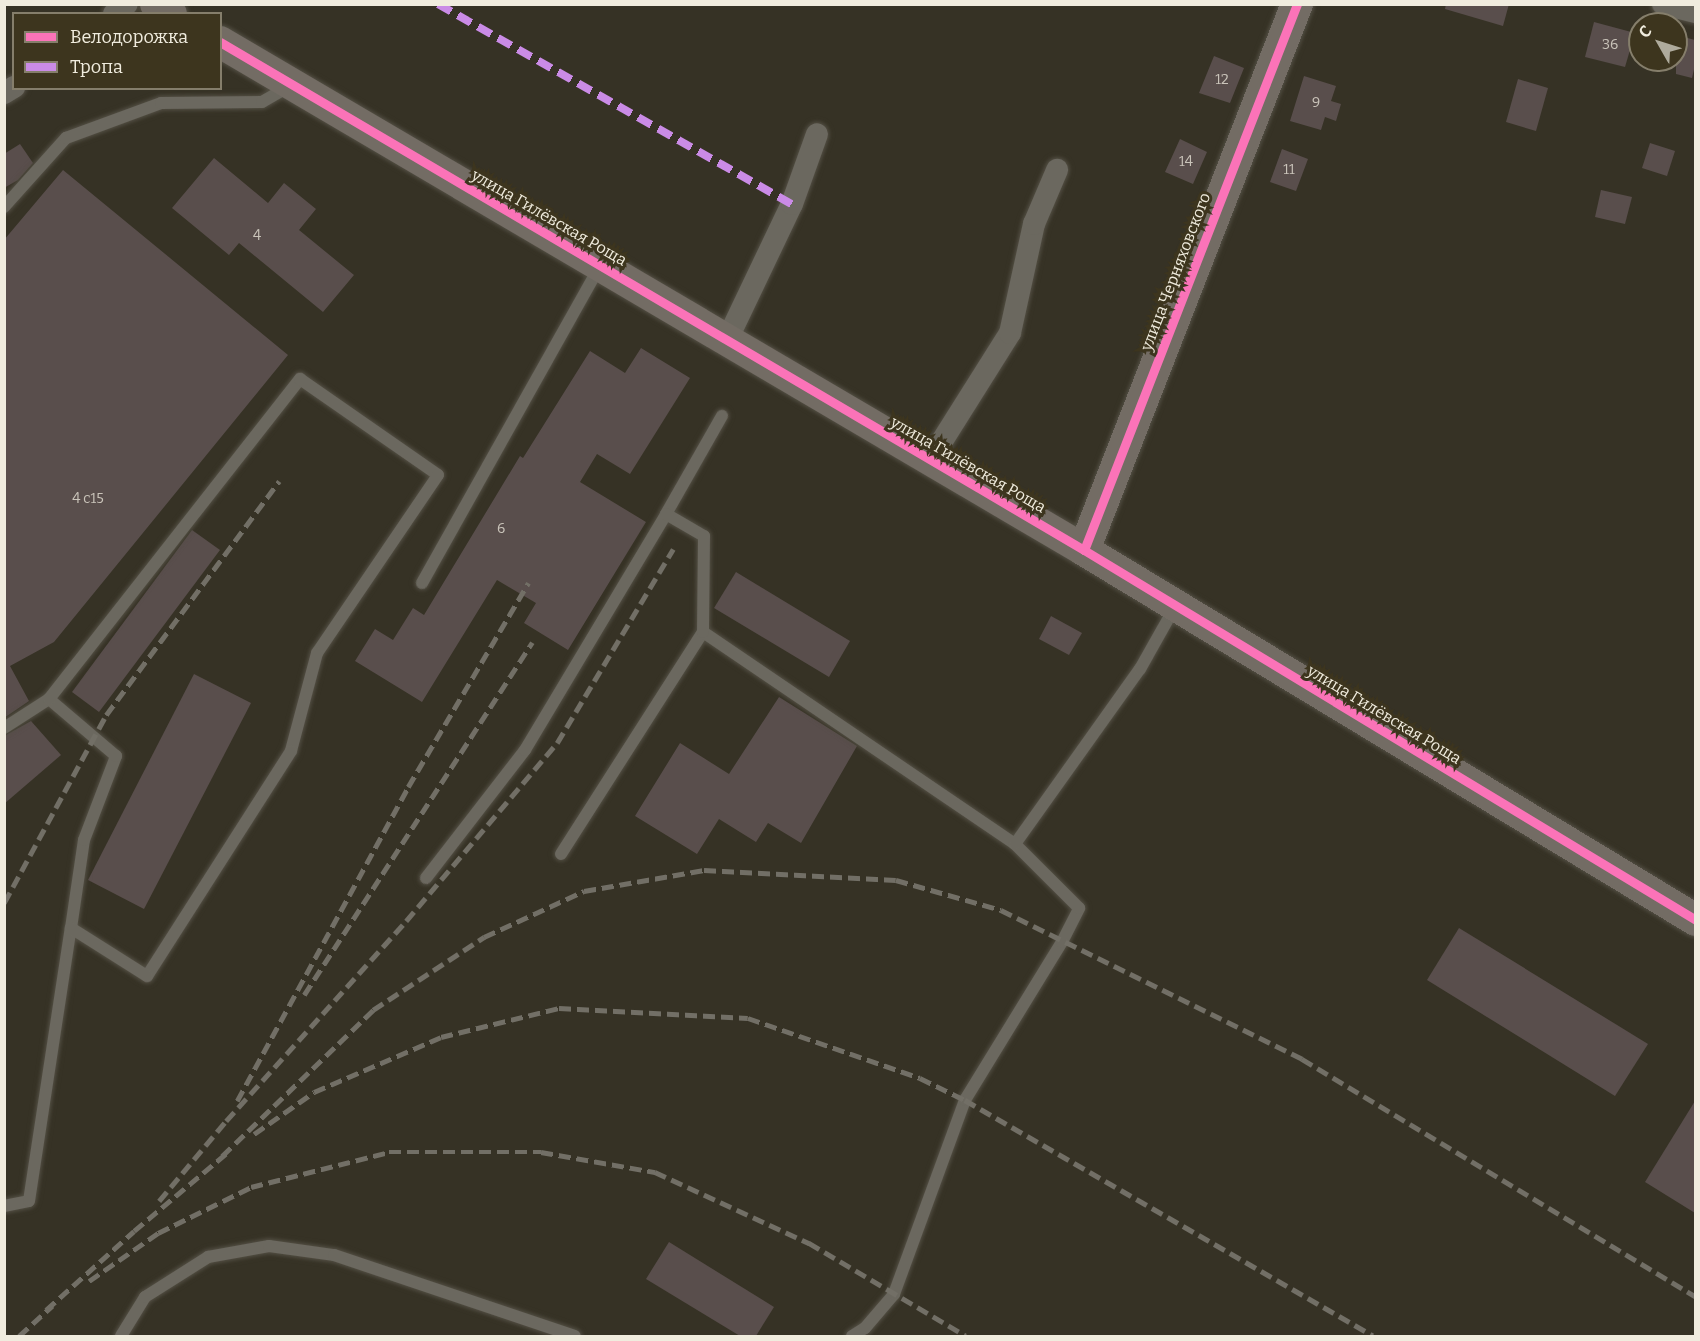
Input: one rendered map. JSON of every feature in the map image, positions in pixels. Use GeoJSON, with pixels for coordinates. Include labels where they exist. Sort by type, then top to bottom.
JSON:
{"type":"FeatureCollection","features":[{"type":"Feature","properties":{"kind":"street","name":"улица Черняховского"},"geometry":{"type":"LineString","coordinates":[[1084,550],[1297,4]]}},
{"type":"Feature","properties":{"kind":"street"},"geometry":{"type":"LineString","coordinates":[[1663,4],[1695,12]]}},
{"type":"Feature","properties":{"kind":"street","name":"улица Гилёвская Роща"},"geometry":{"type":"LineString","coordinates":[[222,43],[1084,550],[1695,920]]}},
{"type":"Feature","properties":{"kind":"street"},"geometry":{"type":"LineString","coordinates":[[727,340],[792,204],[817,134]]}},
{"type":"Feature","properties":{"kind":"street"},"geometry":{"type":"LineString","coordinates":[[930,460],[1010,333],[1034,224],[1058,170]]}},
{"type":"Feature","properties":{"kind":"lane"},"geometry":{"type":"LineString","coordinates":[[4,207],[66,138],[161,103],[262,102],[292,84]]}},
{"type":"Feature","properties":{"kind":"lane"},"geometry":{"type":"LineString","coordinates":[[422,583],[600,266]]}},
{"type":"Feature","properties":{"kind":"lane"},"geometry":{"type":"LineString","coordinates":[[4,728],[49,699],[300,379],[438,475],[317,653],[291,751],[147,976],[71,928]]}},
{"type":"Feature","properties":{"kind":"lane"},"geometry":{"type":"LineString","coordinates":[[426,878],[525,750],[722,417]]}},
{"type":"Feature","properties":{"kind":"lane"},"geometry":{"type":"LineString","coordinates":[[561,854],[703,632],[704,536],[666,514]]}},
{"type":"Feature","properties":{"kind":"lane"},"geometry":{"type":"LineString","coordinates":[[1015,844],[1140,669],[1175,607]]}},
{"type":"Feature","properties":{"kind":"lane"},"geometry":{"type":"LineString","coordinates":[[703,632],[1015,844],[1079,908],[1062,942],[965,1100],[894,1294],[865,1328],[852,1336]]}},
{"type":"Feature","properties":{"kind":"lane"},"geometry":{"type":"LineString","coordinates":[[4,1206],[29,1201],[84,840],[116,756],[49,699]]}},
{"type":"Feature","properties":{"kind":"lane"},"geometry":{"type":"LineString","coordinates":[[121,1336],[145,1297],[208,1257],[269,1246],[334,1255],[575,1336]]}},
{"type":"Feature","properties":{"kind":"building"},"geometry":{"type":"Polygon","coordinates":[[[1446,4],[1509,4],[1503,26],[1445,9],[1446,4]]]}},
{"type":"Feature","properties":{"kind":"building"},"geometry":{"type":"Polygon","coordinates":[[[1594,22],[1628,31],[1628,57],[1625,67],[1585,57],[1594,22]]]}},
{"type":"Feature","properties":{"kind":"building"},"geometry":{"type":"Polygon","coordinates":[[[1688,38],[1695,40],[1695,65],[1692,78],[1676,74],[1676,72],[1688,72],[1688,38]]]}},
{"type":"Feature","properties":{"kind":"building"},"geometry":{"type":"Polygon","coordinates":[[[1214,56],[1244,68],[1230,103],[1199,93],[1214,56]]]}},
{"type":"Feature","properties":{"kind":"building"},"geometry":{"type":"Polygon","coordinates":[[[1304,76],[1336,86],[1331,101],[1341,104],[1336,121],[1325,117],[1321,130],[1290,121],[1304,76]]]}},
{"type":"Feature","properties":{"kind":"building"},"geometry":{"type":"Polygon","coordinates":[[[1518,79],[1548,88],[1536,131],[1506,122],[1518,79]]]}},
{"type":"Feature","properties":{"kind":"building"},"geometry":{"type":"Polygon","coordinates":[[[1180,139],[1207,152],[1193,184],[1165,172],[1180,139]]]}},
{"type":"Feature","properties":{"kind":"building"},"geometry":{"type":"Polygon","coordinates":[[[1650,143],[1675,151],[1667,176],[1642,168],[1650,143]]]}},
{"type":"Feature","properties":{"kind":"building"},"geometry":{"type":"Polygon","coordinates":[[[20,144],[33,163],[18,180],[4,188],[4,154],[20,144]]]}},
{"type":"Feature","properties":{"kind":"building"},"geometry":{"type":"Polygon","coordinates":[[[1282,149],[1308,159],[1296,191],[1270,182],[1282,149]]]}},
{"type":"Feature","properties":{"kind":"building"},"geometry":{"type":"Polygon","coordinates":[[[214,158],[268,203],[284,183],[316,209],[299,230],[354,275],[323,312],[239,243],[229,255],[172,208],[214,158]]]}},
{"type":"Feature","properties":{"kind":"building"},"geometry":{"type":"Polygon","coordinates":[[[63,170],[288,355],[54,642],[10,666],[29,701],[4,718],[4,240],[63,170]]]}},
{"type":"Feature","properties":{"kind":"building"},"geometry":{"type":"Polygon","coordinates":[[[1601,190],[1632,197],[1625,224],[1595,217],[1601,190]]]}},
{"type":"Feature","properties":{"kind":"building"},"geometry":{"type":"Polygon","coordinates":[[[641,348],[690,378],[630,474],[597,454],[580,482],[646,522],[568,650],[524,623],[536,603],[497,580],[422,702],[355,661],[375,629],[393,640],[413,608],[424,615],[520,456],[523,458],[590,351],[625,373],[641,348]]]}},
{"type":"Feature","properties":{"kind":"building"},"geometry":{"type":"Polygon","coordinates":[[[192,530],[220,550],[99,712],[72,692],[192,530]]]}},
{"type":"Feature","properties":{"kind":"building"},"geometry":{"type":"Polygon","coordinates":[[[736,572],[850,641],[829,677],[714,608],[736,572]]]}},
{"type":"Feature","properties":{"kind":"building"},"geometry":{"type":"Polygon","coordinates":[[[1051,616],[1082,633],[1069,655],[1039,639],[1051,616]]]}},
{"type":"Feature","properties":{"kind":"building"},"geometry":{"type":"Polygon","coordinates":[[[194,674],[251,703],[144,909],[88,880],[194,674]]]}},
{"type":"Feature","properties":{"kind":"building"},"geometry":{"type":"Polygon","coordinates":[[[779,697],[857,746],[801,843],[768,823],[756,842],[719,819],[697,854],[635,816],[680,743],[729,774],[779,697]]]}},
{"type":"Feature","properties":{"kind":"building"},"geometry":{"type":"Polygon","coordinates":[[[31,721],[61,755],[4,804],[4,736],[31,721]]]}},
{"type":"Feature","properties":{"kind":"building"},"geometry":{"type":"Polygon","coordinates":[[[1459,928],[1648,1044],[1615,1096],[1427,980],[1459,928]]]}},
{"type":"Feature","properties":{"kind":"building"},"geometry":{"type":"Polygon","coordinates":[[[1695,1101],[1695,1213],[1645,1182],[1695,1101]]]}},
{"type":"Feature","properties":{"kind":"building"},"geometry":{"type":"Polygon","coordinates":[[[669,1242],[774,1307],[756,1336],[740,1336],[646,1279],[669,1242]]]}},
{"type":"Feature","properties":{"kind":"railway"},"geometry":{"type":"LineString","coordinates":[[4,903],[106,715],[279,481]]}},
{"type":"Feature","properties":{"kind":"railway"},"geometry":{"type":"LineString","coordinates":[[159,1201],[226,1121],[406,921],[557,743],[673,549]]}},
{"type":"Feature","properties":{"kind":"railway"},"geometry":{"type":"LineString","coordinates":[[237,1101],[408,787],[528,583]]}},
{"type":"Feature","properties":{"kind":"railway"},"geometry":{"type":"LineString","coordinates":[[304,995],[532,642]]}},
{"type":"Feature","properties":{"kind":"railway"},"geometry":{"type":"LineString","coordinates":[[222,1156],[373,1010],[484,937],[584,891],[704,870],[896,880],[1001,910],[1302,1059],[1696,1297]]}},
{"type":"Feature","properties":{"kind":"railway"},"geometry":{"type":"LineString","coordinates":[[254,1134],[314,1092],[441,1037],[559,1008],[748,1018],[920,1078],[965,1100],[1373,1336]]}},
{"type":"Feature","properties":{"kind":"railway"},"geometry":{"type":"LineString","coordinates":[[46,1310],[134,1231],[229,1151]]}},
{"type":"Feature","properties":{"kind":"railway"},"geometry":{"type":"LineString","coordinates":[[89,1281],[158,1233],[251,1187],[389,1152],[541,1152],[655,1172],[809,1243],[966,1336]]}},
{"type":"Feature","properties":{"kind":"railway"},"geometry":{"type":"LineString","coordinates":[[19,1336],[52,1306]]}},
{"type":"Feature","properties":{"kind":"marked path"},"geometry":{"type":"LineString","coordinates":[[438,4],[792,204]]}},
{"type":"Feature","properties":{"kind":"cycle path"},"geometry":{"type":"LineString","coordinates":[[1084,550],[1297,4]]}},
{"type":"Feature","properties":{"kind":"cycle path"},"geometry":{"type":"LineString","coordinates":[[222,43],[1084,550],[1696,920]]}}]}
